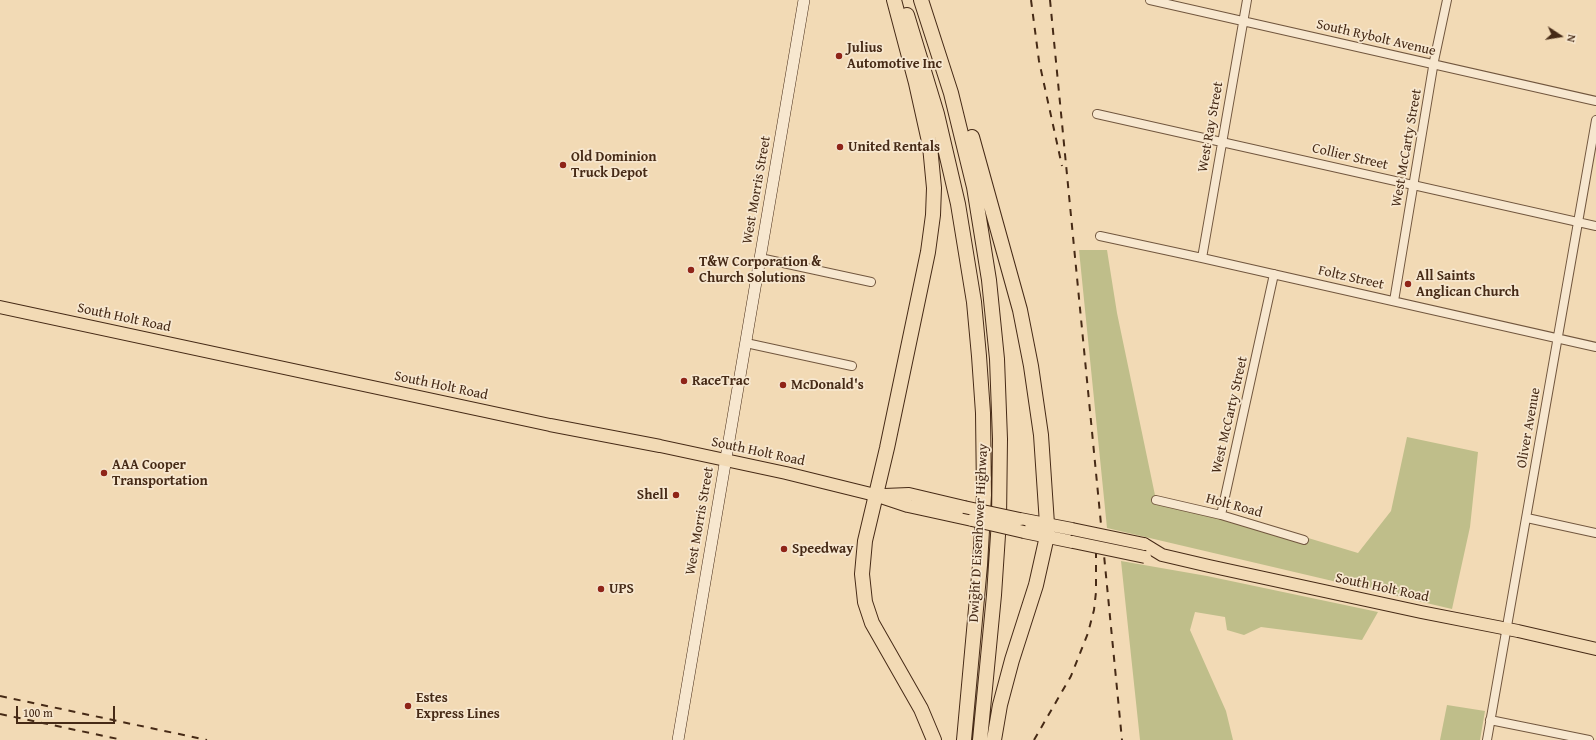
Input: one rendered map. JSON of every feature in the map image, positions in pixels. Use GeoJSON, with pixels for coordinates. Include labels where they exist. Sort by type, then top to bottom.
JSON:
{"type":"FeatureCollection","features":[{"type":"Feature","properties":{"kind":"highway"},"geometry":{"type":"LineString","coordinates":[[894,0],[928,135],[933,168],[934,197],[928,252],[887,448],[865,541],[862,564],[862,582],[866,602],[876,633],[921,709],[934,740]]}},
{"type":"Feature","properties":{"kind":"highway","name":"Dwight D Eisenhower Highway"},"geometry":{"type":"LineString","coordinates":[[902,0],[937,114],[954,185],[971,281],[979,356],[983,425],[984,495],[980,573],[964,740]]}},
{"type":"Feature","properties":{"kind":"highway","name":"Dwight D Eisenhower Highway"},"geometry":{"type":"LineString","coordinates":[[922,0],[956,112],[974,187],[989,280],[997,359],[1000,439],[999,520],[994,595],[980,740]]}},
{"type":"Feature","properties":{"kind":"highway"},"geometry":{"type":"LineString","coordinates":[[935,40],[957,92],[970,131],[1021,316],[1039,414],[1045,476],[1047,530],[1034,590],[1012,660],[1002,699],[994,740]]}},
{"type":"Feature","properties":{"kind":"main road","name":"West Morris Street"},"geometry":{"type":"LineString","coordinates":[[678,740],[804,0]]}},
{"type":"Feature","properties":{"kind":"main road","name":"South Holt Road"},"geometry":{"type":"LineString","coordinates":[[0,307],[550,425],[726,460],[875,495],[909,494],[1024,532],[1072,529],[1144,544],[1162,555]]}},
{"type":"Feature","properties":{"kind":"main road","name":"South Holt Road"},"geometry":{"type":"LineString","coordinates":[[964,513],[1020,519],[1073,542],[1145,557],[1162,555],[1405,608],[1506,628],[1596,649]]}},
{"type":"Feature","properties":{"kind":"street","name":"South Rybolt Avenue"},"geometry":{"type":"LineString","coordinates":[[1150,0],[1596,101]]}},
{"type":"Feature","properties":{"kind":"street","name":"West Ray Street"},"geometry":{"type":"LineString","coordinates":[[1202,258],[1242,21],[1247,0]]}},
{"type":"Feature","properties":{"kind":"street","name":"West McCarty Street"},"geometry":{"type":"LineString","coordinates":[[1394,301],[1434,65],[1448,0]]}},
{"type":"Feature","properties":{"kind":"street","name":"Collier Street"},"geometry":{"type":"LineString","coordinates":[[1097,114],[1596,226]]}},
{"type":"Feature","properties":{"kind":"street","name":"Oliver Avenue"},"geometry":{"type":"LineString","coordinates":[[1487,740],[1596,120]]}},
{"type":"Feature","properties":{"kind":"street","name":"Foltz Street"},"geometry":{"type":"LineString","coordinates":[[1100,236],[1596,347]]}},
{"type":"Feature","properties":{"kind":"street"},"geometry":{"type":"LineString","coordinates":[[760,258],[871,282]]}},
{"type":"Feature","properties":{"kind":"street","name":"West McCarty Street"},"geometry":{"type":"LineString","coordinates":[[1221,515],[1274,274]]}},
{"type":"Feature","properties":{"kind":"street"},"geometry":{"type":"LineString","coordinates":[[746,343],[852,366]]}},
{"type":"Feature","properties":{"kind":"street","name":"Holt Road"},"geometry":{"type":"LineString","coordinates":[[1156,500],[1221,515],[1304,540]]}},
{"type":"Feature","properties":{"kind":"street"},"geometry":{"type":"LineString","coordinates":[[1526,518],[1596,533]]}},
{"type":"Feature","properties":{"kind":"street"},"geometry":{"type":"LineString","coordinates":[[1490,720],[1589,740]]}},
{"type":"Feature","properties":{"kind":"shaded area"},"geometry":{"type":"Polygon","coordinates":[[[1079,250],[1107,250],[1117,313],[1156,500],[1225,513],[1358,553],[1391,511],[1407,437],[1478,452],[1470,527],[1452,609],[1107,528],[1079,250]]]}},
{"type":"Feature","properties":{"kind":"shaded area"},"geometry":{"type":"Polygon","coordinates":[[[1121,561],[1207,576],[1378,612],[1362,640],[1261,627],[1244,635],[1227,630],[1225,617],[1195,612],[1190,630],[1226,711],[1233,740],[1140,740],[1121,561]]]}},
{"type":"Feature","properties":{"kind":"shaded area"},"geometry":{"type":"Polygon","coordinates":[[[1447,705],[1485,711],[1480,740],[1440,740],[1447,705]]]}},
{"type":"Feature","properties":{"kind":"railway"},"geometry":{"type":"LineString","coordinates":[[1031,0],[1039,61],[1062,166]]}},
{"type":"Feature","properties":{"kind":"railway"},"geometry":{"type":"LineString","coordinates":[[1050,0],[1122,740]]}},
{"type":"Feature","properties":{"kind":"railway"},"geometry":{"type":"LineString","coordinates":[[1034,740],[1071,676],[1088,633],[1094,610],[1096,592],[1096,527]]}},
{"type":"Feature","properties":{"kind":"railway"},"geometry":{"type":"LineString","coordinates":[[0,696],[207,740]]}},
{"type":"Feature","properties":{"kind":"railway"},"geometry":{"type":"LineString","coordinates":[[0,714],[123,740]]}},
{"type":"Feature","properties":{"kind":"place","name":"Julius Automotive Inc"},"geometry":{"type":"Point","coordinates":[839,56]}},
{"type":"Feature","properties":{"kind":"place","name":"United Rentals"},"geometry":{"type":"Point","coordinates":[840,147]}},
{"type":"Feature","properties":{"kind":"place","name":"Old Dominion Truck Depot"},"geometry":{"type":"Point","coordinates":[563,165]}},
{"type":"Feature","properties":{"kind":"place","name":"T&W Corporation & Church Solutions"},"geometry":{"type":"Point","coordinates":[691,270]}},
{"type":"Feature","properties":{"kind":"place","name":"All Saints Anglican Church"},"geometry":{"type":"Point","coordinates":[1408,284]}},
{"type":"Feature","properties":{"kind":"place","name":"RaceTrac"},"geometry":{"type":"Point","coordinates":[684,381]}},
{"type":"Feature","properties":{"kind":"place","name":"McDonald's"},"geometry":{"type":"Point","coordinates":[783,385]}},
{"type":"Feature","properties":{"kind":"place","name":"AAA Cooper Transportation"},"geometry":{"type":"Point","coordinates":[104,473]}},
{"type":"Feature","properties":{"kind":"place","name":"Shell"},"geometry":{"type":"Point","coordinates":[676,495]}},
{"type":"Feature","properties":{"kind":"place","name":"Speedway"},"geometry":{"type":"Point","coordinates":[784,549]}},
{"type":"Feature","properties":{"kind":"place","name":"UPS"},"geometry":{"type":"Point","coordinates":[601,589]}},
{"type":"Feature","properties":{"kind":"place","name":"Estes Express Lines"},"geometry":{"type":"Point","coordinates":[408,706]}}]}
